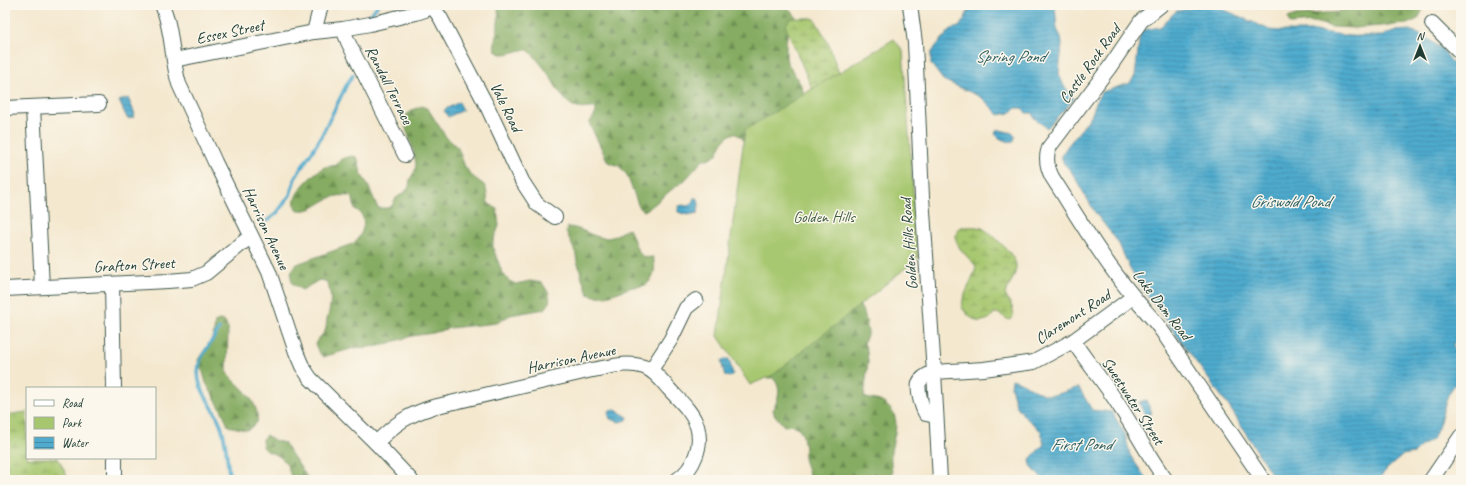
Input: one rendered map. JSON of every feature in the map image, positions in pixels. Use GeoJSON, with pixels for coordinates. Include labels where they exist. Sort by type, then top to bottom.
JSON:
{"type":"FeatureCollection","features":[{"type":"Feature","properties":{"kind":"street","name":"Harrison Avenue"},"geometry":{"type":"LineString","coordinates":[[162,5],[169,24],[179,84],[251,236],[270,272],[302,366],[310,378],[411,480]]}},
{"type":"Feature","properties":{"kind":"street"},"geometry":{"type":"LineString","coordinates":[[314,32],[321,5]]}},
{"type":"Feature","properties":{"kind":"street","name":"Golden Hills Road"},"geometry":{"type":"LineString","coordinates":[[910,5],[915,39],[940,480]]}},
{"type":"Feature","properties":{"kind":"street","name":"Castle Rock Road"},"geometry":{"type":"LineString","coordinates":[[1050,146],[1109,68],[1141,21],[1161,5]]}},
{"type":"Feature","properties":{"kind":"street","name":"Essex Street"},"geometry":{"type":"LineString","coordinates":[[174,60],[314,32],[343,29],[403,17],[425,10],[432,6]]}},
{"type":"Feature","properties":{"kind":"street","name":"Vale Road"},"geometry":{"type":"LineString","coordinates":[[432,6],[440,17],[488,108],[528,191],[537,204],[555,217]]}},
{"type":"Feature","properties":{"kind":"street"},"geometry":{"type":"LineString","coordinates":[[1432,24],[1461,53]]}},
{"type":"Feature","properties":{"kind":"street","name":"Randall Terrace"},"geometry":{"type":"LineString","coordinates":[[343,29],[348,42],[405,155]]}},
{"type":"Feature","properties":{"kind":"street"},"geometry":{"type":"LineString","coordinates":[[5,108],[99,104]]}},
{"type":"Feature","properties":{"kind":"street"},"geometry":{"type":"LineString","coordinates":[[33,107],[42,287]]}},
{"type":"Feature","properties":{"kind":"street","name":"Lake Dam Road"},"geometry":{"type":"LineString","coordinates":[[1050,146],[1047,159],[1052,177],[1092,240],[1133,297],[1154,319],[1263,480]]}},
{"type":"Feature","properties":{"kind":"street","name":"Grafton Street"},"geometry":{"type":"LineString","coordinates":[[5,289],[181,280],[196,277],[206,273],[251,236]]}},
{"type":"Feature","properties":{"kind":"street"},"geometry":{"type":"LineString","coordinates":[[112,284],[114,387]]}},
{"type":"Feature","properties":{"kind":"street","name":"Claremont Road"},"geometry":{"type":"LineString","coordinates":[[934,372],[984,369],[1027,363],[1041,358],[1073,341],[1133,297]]}},
{"type":"Feature","properties":{"kind":"street"},"geometry":{"type":"LineString","coordinates":[[651,370],[671,339],[686,308],[696,300]]}},
{"type":"Feature","properties":{"kind":"street","name":"Sweetwater Street"},"geometry":{"type":"LineString","coordinates":[[1073,341],[1118,404],[1166,480]]}},
{"type":"Feature","properties":{"kind":"street","name":"Harrison Avenue"},"geometry":{"type":"LineString","coordinates":[[376,444],[390,429],[418,411],[584,371],[615,365],[632,364],[643,366],[651,370],[690,412],[697,426],[698,437],[696,455],[687,472],[677,480]]}},
{"type":"Feature","properties":{"kind":"street"},"geometry":{"type":"LineString","coordinates":[[1431,480],[1461,436]]}},
{"type":"Feature","properties":{"kind":"street"},"geometry":{"type":"LineString","coordinates":[[115,459],[115,474]]}},
{"type":"Feature","properties":{"kind":"green space"},"geometry":{"type":"Polygon","coordinates":[[[498,5],[785,5],[794,14],[796,18],[791,24],[786,42],[787,62],[801,85],[860,293],[860,306],[865,316],[868,332],[864,343],[867,351],[868,362],[864,397],[882,402],[889,407],[895,419],[896,425],[891,452],[893,480],[808,480],[809,473],[805,462],[805,449],[802,434],[795,426],[784,426],[774,414],[773,409],[779,393],[778,386],[773,378],[761,378],[747,145],[742,138],[735,133],[728,136],[721,145],[717,155],[702,161],[685,180],[644,211],[639,207],[627,175],[619,166],[608,162],[590,125],[590,122],[596,113],[596,108],[580,109],[567,102],[548,73],[528,50],[503,54],[498,53],[495,47],[495,42],[498,22],[498,5]]]}},
{"type":"Feature","properties":{"kind":"green space"},"geometry":{"type":"Polygon","coordinates":[[[1343,5],[1425,5],[1418,19],[1407,24],[1355,28],[1332,27],[1314,22],[1290,24],[1288,18],[1296,15],[1339,12],[1343,5]]]}},
{"type":"Feature","properties":{"kind":"green space"},"geometry":{"type":"Polygon","coordinates":[[[790,19],[815,19],[829,45],[841,79],[819,105],[786,27],[786,24],[790,19]]]}},
{"type":"Feature","properties":{"kind":"green space","name":"Golden Hills"},"geometry":{"type":"Polygon","coordinates":[[[894,39],[903,51],[918,258],[773,375],[750,385],[718,336],[745,130],[894,39]]]}},
{"type":"Feature","properties":{"kind":"green space"},"geometry":{"type":"Polygon","coordinates":[[[422,106],[428,109],[446,137],[458,148],[465,167],[472,176],[486,188],[488,203],[497,209],[499,226],[493,241],[493,248],[502,272],[509,281],[516,284],[530,281],[542,283],[548,292],[550,299],[548,306],[545,309],[510,315],[497,323],[450,328],[433,333],[412,336],[379,346],[354,348],[323,357],[315,344],[326,328],[331,300],[330,290],[326,281],[319,280],[302,290],[293,284],[291,274],[297,264],[352,244],[362,232],[364,221],[360,212],[355,209],[353,199],[350,196],[332,197],[312,208],[301,210],[296,209],[295,206],[296,195],[316,172],[326,167],[337,165],[341,159],[352,156],[358,159],[361,174],[367,183],[377,206],[379,208],[388,208],[392,206],[395,199],[409,187],[410,179],[415,171],[416,164],[404,120],[407,114],[422,106]]]}},
{"type":"Feature","properties":{"kind":"green space"},"geometry":{"type":"Polygon","coordinates":[[[568,227],[573,227],[601,238],[610,238],[629,229],[639,253],[645,257],[653,257],[655,268],[652,277],[645,285],[633,287],[611,295],[594,296],[588,294],[577,262],[576,254],[566,231],[568,227]]]}},
{"type":"Feature","properties":{"kind":"green space"},"geometry":{"type":"Polygon","coordinates":[[[960,227],[982,228],[1002,244],[1015,260],[1015,272],[1005,294],[1013,310],[1010,320],[995,313],[989,319],[979,322],[970,317],[962,308],[963,299],[976,266],[957,243],[956,238],[960,227]]]}},
{"type":"Feature","properties":{"kind":"green space"},"geometry":{"type":"Polygon","coordinates":[[[219,320],[224,321],[228,328],[227,373],[248,395],[257,414],[257,422],[246,430],[228,426],[223,413],[206,383],[203,372],[199,367],[198,360],[210,343],[215,322],[219,320]]]}},
{"type":"Feature","properties":{"kind":"green space"},"geometry":{"type":"Polygon","coordinates":[[[26,412],[26,459],[58,459],[69,480],[5,480],[5,415],[26,412]]]}},
{"type":"Feature","properties":{"kind":"green space"},"geometry":{"type":"Polygon","coordinates":[[[266,435],[273,440],[284,443],[309,480],[292,480],[285,462],[280,457],[264,448],[262,439],[266,435]]]}},
{"type":"Feature","properties":{"kind":"water","name":"Spring Pond"},"geometry":{"type":"Polygon","coordinates":[[[971,5],[1055,5],[1057,29],[1061,37],[1062,44],[1059,74],[1063,84],[1074,99],[1047,128],[1034,118],[1032,113],[1026,113],[1022,108],[1016,108],[1010,113],[999,115],[981,97],[943,80],[931,64],[931,54],[936,46],[951,29],[959,27],[971,5]]]}},
{"type":"Feature","properties":{"kind":"water","name":"Griswold Pond"},"geometry":{"type":"Polygon","coordinates":[[[1205,5],[1214,5],[1270,30],[1315,31],[1350,36],[1382,36],[1393,31],[1411,30],[1430,40],[1443,50],[1461,75],[1461,332],[1453,345],[1461,371],[1461,378],[1448,395],[1433,439],[1420,447],[1415,453],[1403,455],[1387,469],[1378,480],[1275,480],[1230,408],[1143,290],[1130,269],[1118,242],[1096,214],[1071,171],[1064,164],[1061,156],[1090,117],[1102,92],[1130,83],[1135,76],[1140,33],[1144,30],[1160,27],[1176,11],[1205,5]]]}},
{"type":"Feature","properties":{"kind":"water"},"geometry":{"type":"Polygon","coordinates":[[[128,98],[135,114],[133,115],[134,117],[129,119],[129,117],[127,118],[119,101],[128,98]]]}},
{"type":"Feature","properties":{"kind":"water"},"geometry":{"type":"Polygon","coordinates":[[[459,102],[463,110],[448,117],[444,110],[459,102]]]}},
{"type":"Feature","properties":{"kind":"water"},"geometry":{"type":"Polygon","coordinates":[[[997,129],[1012,133],[1015,136],[1014,141],[1006,141],[999,137],[995,134],[997,129]]]}},
{"type":"Feature","properties":{"kind":"water"},"geometry":{"type":"Polygon","coordinates":[[[694,198],[698,199],[698,213],[687,215],[678,212],[679,206],[688,206],[692,203],[694,198]]]}},
{"type":"Feature","properties":{"kind":"water"},"geometry":{"type":"Polygon","coordinates":[[[729,359],[733,374],[730,377],[725,376],[721,361],[729,359]]]}},
{"type":"Feature","properties":{"kind":"water","name":"First Pond"},"geometry":{"type":"Polygon","coordinates":[[[1012,379],[1048,395],[1079,388],[1092,410],[1112,412],[1125,434],[1130,455],[1147,480],[1045,480],[1037,473],[1030,463],[1030,459],[1044,444],[1041,431],[1024,416],[1016,405],[1011,387],[1012,379]]]}},
{"type":"Feature","properties":{"kind":"water"},"geometry":{"type":"Polygon","coordinates":[[[1146,400],[1152,413],[1145,416],[1139,402],[1146,400]]]}},
{"type":"Feature","properties":{"kind":"water"},"geometry":{"type":"Polygon","coordinates":[[[614,409],[628,417],[627,420],[619,422],[610,419],[608,413],[610,410],[614,409]]]}},
{"type":"Feature","properties":{"kind":"waterway"},"geometry":{"type":"LineString","coordinates":[[367,19],[378,5]]}},
{"type":"Feature","properties":{"kind":"waterway"},"geometry":{"type":"LineString","coordinates":[[267,221],[277,213],[290,195],[295,178],[320,139],[347,84],[353,75]]}},
{"type":"Feature","properties":{"kind":"waterway"},"geometry":{"type":"LineString","coordinates":[[219,329],[201,358],[198,371],[201,388],[215,412],[222,429],[230,480]]}}]}
